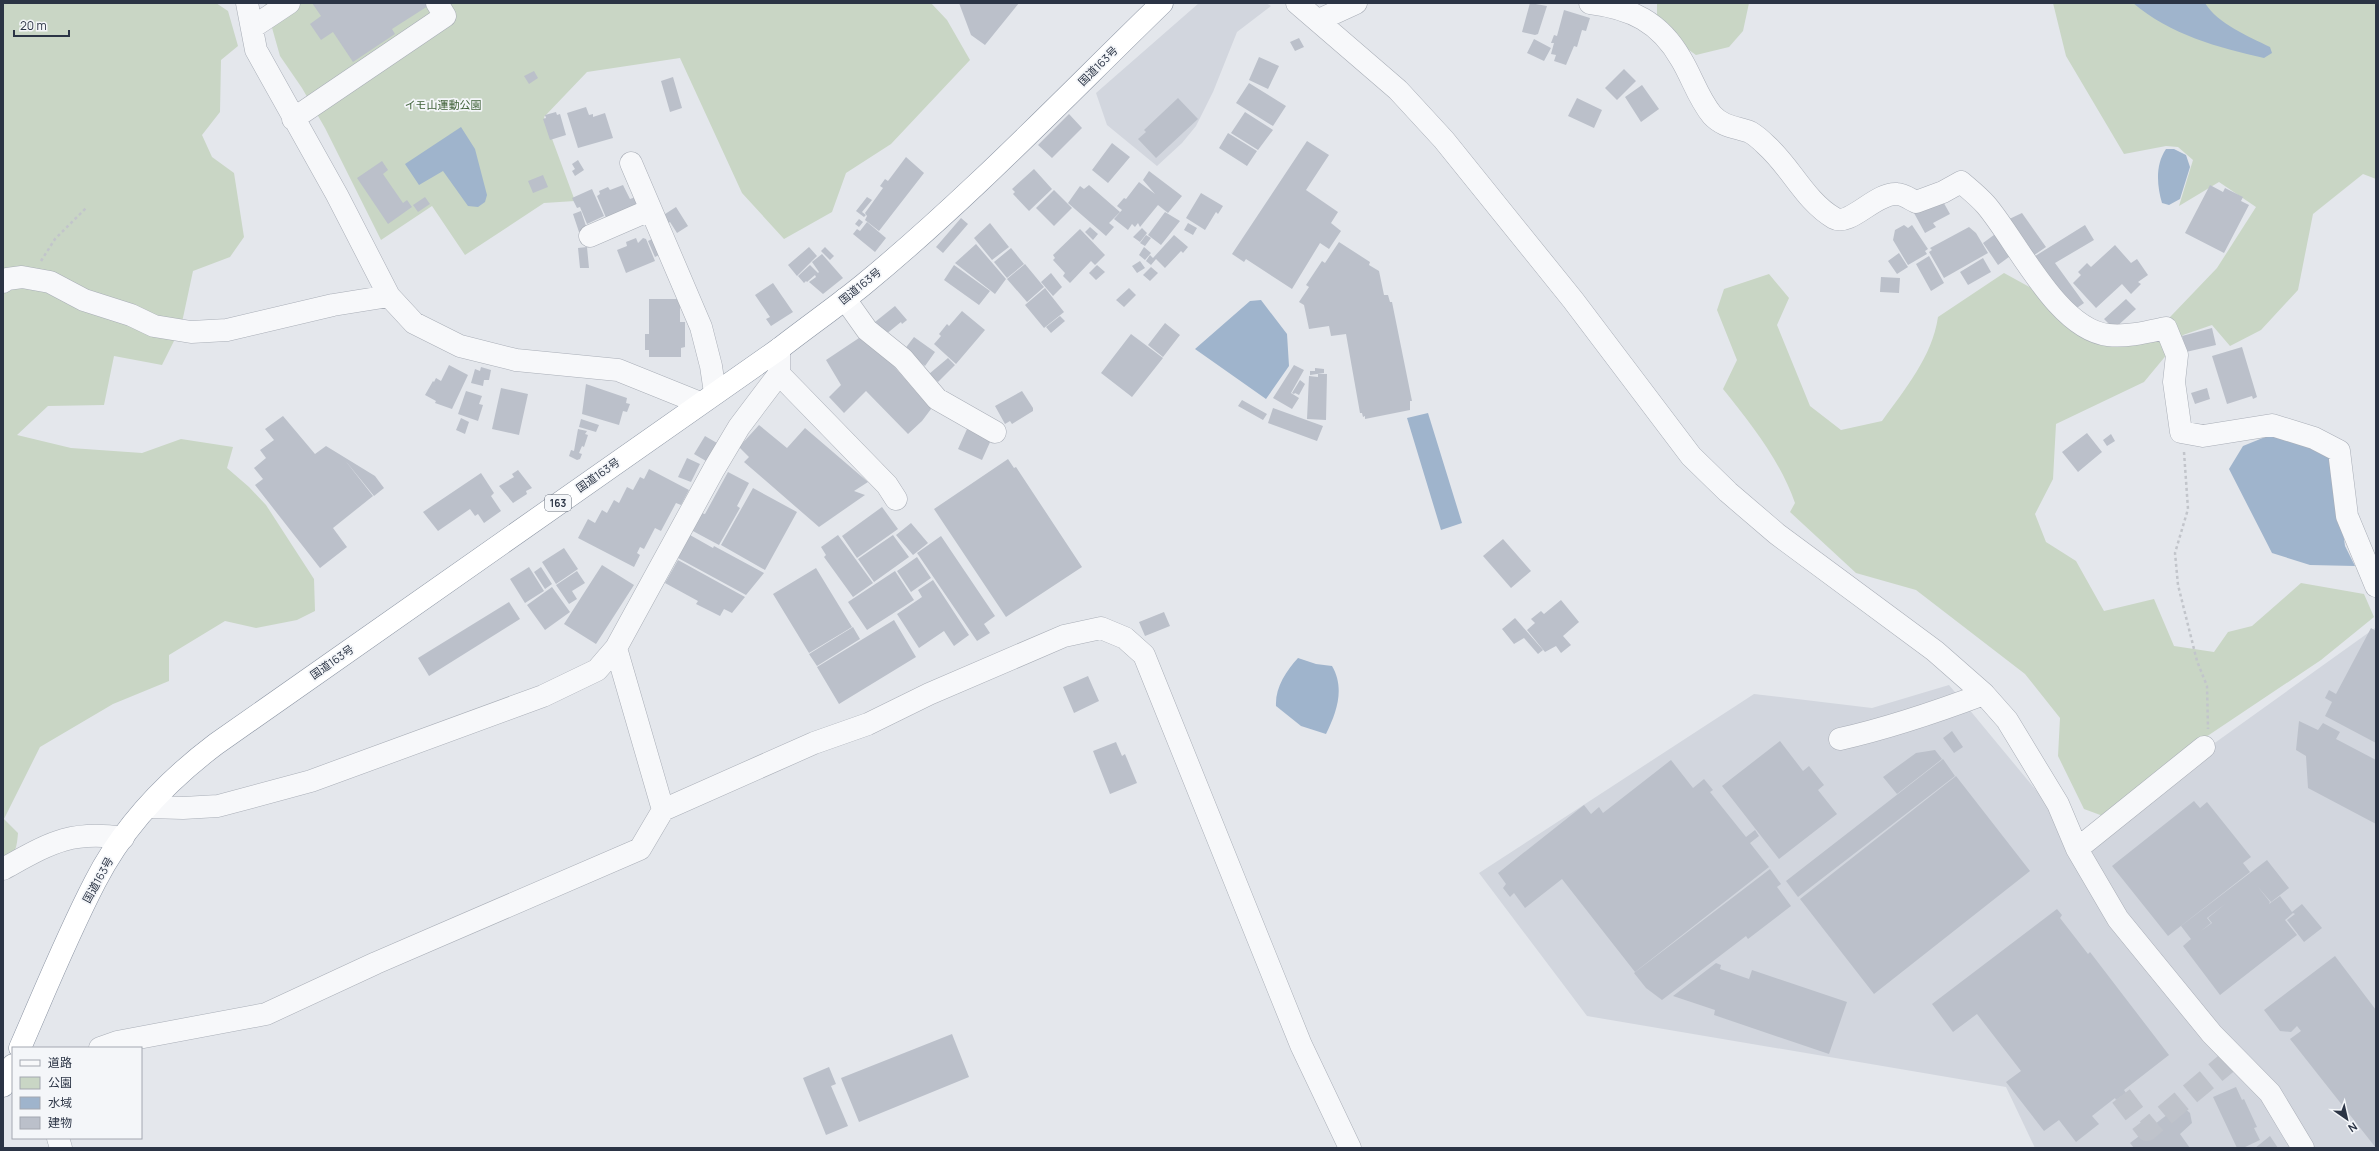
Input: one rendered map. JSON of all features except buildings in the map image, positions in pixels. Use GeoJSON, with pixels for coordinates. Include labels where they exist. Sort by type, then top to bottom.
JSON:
{"type":"FeatureCollection","features":[{"type":"Feature","properties":{"kind":"highway","name":"国道163号"},"geometry":{"type":"LineString","coordinates":[[20,1047],[95,881],[123,838],[148,806],[188,766],[216,744],[779,349],[845,299],[943,214],[1159,4]]}},
{"type":"Feature","properties":{"kind":"street"},"geometry":{"type":"LineString","coordinates":[[247,3],[253,27],[256,50],[293,119],[337,195],[389,296],[414,323],[460,346],[516,360],[618,370],[708,398],[711,366],[701,327],[631,163]]}},
{"type":"Feature","properties":{"kind":"street"},"geometry":{"type":"LineString","coordinates":[[293,119],[445,16],[437,3]]}},
{"type":"Feature","properties":{"kind":"street"},"geometry":{"type":"LineString","coordinates":[[1297,3],[1319,20],[1398,90],[1444,140],[1573,300],[1691,456],[1728,492],[1777,534],[1935,651],[1984,694],[2007,720],[2033,760],[2058,804],[2077,849],[2118,919],[2212,1034],[2270,1093],[2303,1148]]}},
{"type":"Feature","properties":{"kind":"street"},"geometry":{"type":"LineString","coordinates":[[1319,20],[1356,3]]}},
{"type":"Feature","properties":{"kind":"street"},"geometry":{"type":"LineString","coordinates":[[1590,3],[1616,6],[1641,16],[1662,34],[1681,58],[1712,115],[1729,127],[1750,132],[1767,146],[1818,206],[1836,219],[1849,218],[1882,195],[1898,193],[1916,202],[1943,192],[1961,182],[1986,204],[2030,268],[2079,324],[2107,335],[2133,335],[2166,328],[2177,355],[2174,382],[2180,432],[2204,436],[2272,425],[2314,438],[2339,451],[2347,516],[2376,586]]}},
{"type":"Feature","properties":{"kind":"street"},"geometry":{"type":"LineString","coordinates":[[253,27],[285,4]]}},
{"type":"Feature","properties":{"kind":"street"},"geometry":{"type":"LineString","coordinates":[[590,236],[650,210]]}},
{"type":"Feature","properties":{"kind":"street"},"geometry":{"type":"LineString","coordinates":[[3,282],[7,279],[22,277],[50,282],[84,300],[131,315],[154,326],[190,332],[226,330],[333,305],[389,296]]}},
{"type":"Feature","properties":{"kind":"street"},"geometry":{"type":"LineString","coordinates":[[845,299],[866,330],[903,359],[937,399],[995,432]]}},
{"type":"Feature","properties":{"kind":"street"},"geometry":{"type":"LineString","coordinates":[[148,806],[218,806],[311,781],[544,696],[597,670],[616,648],[714,469],[739,427],[779,374],[779,349]]}},
{"type":"Feature","properties":{"kind":"street"},"geometry":{"type":"LineString","coordinates":[[779,374],[887,485],[896,499]]}},
{"type":"Feature","properties":{"kind":"street"},"geometry":{"type":"LineString","coordinates":[[103,1047],[117,1042],[266,1014],[376,963],[640,849],[663,810],[814,743],[868,724],[929,694],[1064,636],[1101,628],[1125,638],[1144,656],[1301,1045],[1350,1148]]}},
{"type":"Feature","properties":{"kind":"street"},"geometry":{"type":"LineString","coordinates":[[616,648],[663,810]]}},
{"type":"Feature","properties":{"kind":"street"},"geometry":{"type":"LineString","coordinates":[[1840,739],[1906,722],[1984,694]]}},
{"type":"Feature","properties":{"kind":"street"},"geometry":{"type":"LineString","coordinates":[[2077,849],[2204,747]]}},
{"type":"Feature","properties":{"kind":"street"},"geometry":{"type":"LineString","coordinates":[[3,869],[43,847],[70,837],[97,834],[123,838]]}},
{"type":"Feature","properties":{"kind":"path"},"geometry":{"type":"LineString","coordinates":[[34,279],[39,265],[55,239],[86,208]]}},
{"type":"Feature","properties":{"kind":"path"},"geometry":{"type":"LineString","coordinates":[[2180,432],[2187,471],[2188,509],[2176,553],[2178,584],[2197,661],[2207,686],[2208,739],[2204,747]]}},
{"type":"Feature","properties":{"kind":"shaded area"},"geometry":{"type":"Polygon","coordinates":[[[1199,3],[1266,3],[1271,6],[1237,32],[1213,92],[1196,126],[1182,143],[1157,166],[1107,125],[1096,93],[1199,3]]]}},
{"type":"Feature","properties":{"kind":"shaded area"},"geometry":{"type":"Polygon","coordinates":[[[2375,628],[2376,1148],[2035,1148],[2006,1087],[1587,1016],[1479,873],[1754,694],[1872,708],[1949,685],[2078,841],[2375,628]]]}},
{"type":"Feature","properties":{"kind":"green space"},"geometry":{"type":"Polygon","coordinates":[[[3,3],[216,3],[228,11],[238,46],[221,60],[220,112],[202,135],[212,157],[234,173],[244,237],[230,257],[193,271],[181,327],[162,365],[114,356],[104,405],[48,406],[17,435],[71,448],[142,453],[181,439],[233,447],[227,468],[249,487],[266,505],[314,579],[315,611],[297,620],[256,628],[225,621],[169,655],[169,681],[113,704],[40,747],[4,819],[18,833],[13,854],[3,862],[3,3]]]}},
{"type":"Feature","properties":{"kind":"green space","name":"イモ山運動公園"},"geometry":{"type":"Polygon","coordinates":[[[265,3],[931,3],[947,20],[970,60],[891,144],[846,173],[832,212],[784,239],[742,193],[680,58],[587,72],[544,117],[575,201],[544,203],[465,255],[432,206],[381,240],[325,128],[302,88],[280,56],[265,3]]]}},
{"type":"Feature","properties":{"kind":"green space"},"geometry":{"type":"Polygon","coordinates":[[[1657,3],[1749,3],[1743,31],[1729,47],[1696,55],[1679,43],[1657,16],[1657,3]]]}},
{"type":"Feature","properties":{"kind":"green space"},"geometry":{"type":"Polygon","coordinates":[[[2053,3],[2376,3],[2376,179],[2363,174],[2313,214],[2298,290],[2261,330],[2230,346],[2212,325],[2183,335],[2144,382],[2056,424],[2053,479],[2035,514],[2046,542],[2076,561],[2104,611],[2154,599],[2174,646],[2214,652],[2228,632],[2252,626],[2301,583],[2364,594],[2374,617],[2321,660],[2188,749],[2103,816],[2084,809],[2058,756],[2060,718],[2025,674],[1916,590],[1856,573],[1790,512],[1795,503],[1789,487],[1773,457],[1754,429],[1723,389],[1737,360],[1717,310],[1724,289],[1769,274],[1789,298],[1777,325],[1810,406],[1841,430],[1882,421],[1908,385],[1924,359],[1935,332],[1938,317],[2004,273],[2044,295],[2063,323],[2149,339],[2217,268],[2256,207],[2219,182],[2179,206],[2193,160],[2178,147],[2166,146],[2124,154],[2066,56],[2053,3]]]}},
{"type":"Feature","properties":{"kind":"water"},"geometry":{"type":"Polygon","coordinates":[[[2133,3],[2205,3],[2225,23],[2243,34],[2270,47],[2272,53],[2264,58],[2230,50],[2195,38],[2162,23],[2133,3]]]}},
{"type":"Feature","properties":{"kind":"water"},"geometry":{"type":"Polygon","coordinates":[[[461,127],[475,149],[487,195],[485,202],[478,207],[468,206],[443,171],[419,185],[405,164],[461,127]]]}},
{"type":"Feature","properties":{"kind":"water"},"geometry":{"type":"Polygon","coordinates":[[[2166,149],[2174,149],[2186,155],[2190,167],[2180,199],[2169,205],[2162,203],[2158,183],[2160,162],[2166,149]]]}},
{"type":"Feature","properties":{"kind":"water"},"geometry":{"type":"Polygon","coordinates":[[[1261,300],[1287,334],[1289,366],[1266,399],[1195,349],[1250,301],[1261,300]]]}},
{"type":"Feature","properties":{"kind":"water"},"geometry":{"type":"Polygon","coordinates":[[[1428,413],[1462,523],[1441,530],[1407,418],[1428,413]]]}},
{"type":"Feature","properties":{"kind":"water"},"geometry":{"type":"Polygon","coordinates":[[[2275,433],[2332,455],[2345,546],[2355,566],[2310,565],[2272,553],[2229,469],[2243,446],[2275,433]]]}},
{"type":"Feature","properties":{"kind":"water"},"geometry":{"type":"Polygon","coordinates":[[[1298,658],[1316,664],[1332,666],[1336,674],[1339,691],[1338,700],[1326,734],[1301,726],[1276,706],[1279,686],[1289,668],[1298,658]]]}},
{"type":"Feature","properties":{"kind":"tunnel"},"geometry":{"type":"LineString","coordinates":[[2121,1096],[2147,1130],[2234,1057]]}}]}
